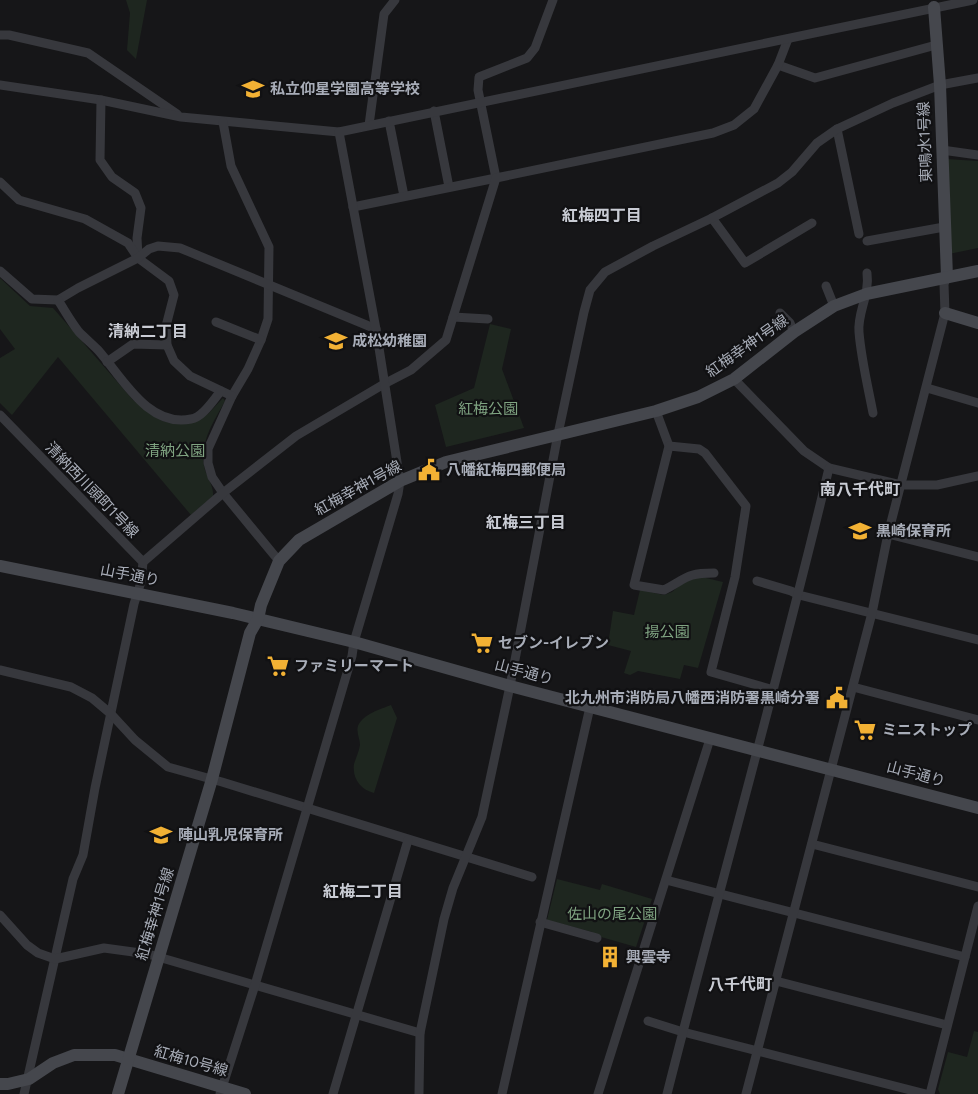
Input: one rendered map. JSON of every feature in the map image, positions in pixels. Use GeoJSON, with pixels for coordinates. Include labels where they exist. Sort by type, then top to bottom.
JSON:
{"type":"FeatureCollection","features":[{"type":"Feature","properties":{"kind":"street"},"geometry":{"type":"LineString","coordinates":[[369,124],[384,14],[395,0]]}},
{"type":"Feature","properties":{"kind":"street"},"geometry":{"type":"LineString","coordinates":[[24,1094],[73,878],[83,855],[95,788],[141,582],[143,562],[222,493],[296,436],[411,370],[446,340],[496,178],[478,90],[479,76],[527,58],[535,48],[553,0]]}},
{"type":"Feature","properties":{"kind":"street"},"geometry":{"type":"LineString","coordinates":[[0,85],[102,100],[181,117],[339,132],[369,124],[788,39],[934,4],[973,0]]}},
{"type":"Feature","properties":{"kind":"street","name":"東鳴水1号線"},"geometry":{"type":"LineString","coordinates":[[934,4],[940,85],[947,277]]}},
{"type":"Feature","properties":{"kind":"street"},"geometry":{"type":"LineString","coordinates":[[0,35],[9,34],[88,53],[181,117]]}},
{"type":"Feature","properties":{"kind":"street"},"geometry":{"type":"LineString","coordinates":[[353,207],[712,133],[734,125],[754,109],[778,65],[788,39]]}},
{"type":"Feature","properties":{"kind":"street"},"geometry":{"type":"LineString","coordinates":[[778,65],[815,78],[936,45]]}},
{"type":"Feature","properties":{"kind":"street"},"geometry":{"type":"LineString","coordinates":[[419,1094],[420,1033],[444,919],[453,888],[482,817],[510,686],[558,434],[590,290],[605,272],[778,183],[792,172],[818,142],[837,128],[940,85],[978,78]]}},
{"type":"Feature","properties":{"kind":"street"},"geometry":{"type":"LineString","coordinates":[[102,100],[100,160],[112,177],[135,193],[141,208],[137,238],[138,258]]}},
{"type":"Feature","properties":{"kind":"street"},"geometry":{"type":"LineString","coordinates":[[434,111],[448,186]]}},
{"type":"Feature","properties":{"kind":"street"},"geometry":{"type":"LineString","coordinates":[[389,121],[404,196]]}},
{"type":"Feature","properties":{"kind":"street"},"geometry":{"type":"LineString","coordinates":[[223,122],[231,166],[269,247],[268,319],[248,369],[232,396],[208,449],[208,463],[212,476],[222,493],[279,562]]}},
{"type":"Feature","properties":{"kind":"street"},"geometry":{"type":"LineString","coordinates":[[837,128],[859,234]]}},
{"type":"Feature","properties":{"kind":"street"},"geometry":{"type":"LineString","coordinates":[[222,1091],[352,656],[354,642],[398,494],[400,481],[376,329],[339,132]]}},
{"type":"Feature","properties":{"kind":"street"},"geometry":{"type":"LineString","coordinates":[[942,150],[978,155]]}},
{"type":"Feature","properties":{"kind":"street"},"geometry":{"type":"LineString","coordinates":[[0,182],[19,200],[85,219],[128,243],[138,258],[169,280],[174,295],[166,326],[167,345],[174,362],[190,376],[232,396]]}},
{"type":"Feature","properties":{"kind":"street"},"geometry":{"type":"LineString","coordinates":[[712,218],[745,263],[812,223]]}},
{"type":"Feature","properties":{"kind":"street"},"geometry":{"type":"LineString","coordinates":[[867,240],[944,227]]}},
{"type":"Feature","properties":{"kind":"street"},"geometry":{"type":"LineString","coordinates":[[0,271],[32,299],[58,300],[138,258],[149,249],[158,246],[180,248],[268,286],[376,329]]}},
{"type":"Feature","properties":{"kind":"street","name":"紅梅幸神1号線"},"geometry":{"type":"LineString","coordinates":[[118,1094],[212,779],[250,634],[279,562],[299,540],[400,481],[446,462],[656,411],[698,397],[734,379],[794,332],[834,306],[866,294],[978,271]]}},
{"type":"Feature","properties":{"kind":"street"},"geometry":{"type":"LineString","coordinates":[[867,273],[868,282],[858,330],[873,413]]}},
{"type":"Feature","properties":{"kind":"street"},"geometry":{"type":"LineString","coordinates":[[746,1094],[872,613],[912,424],[927,388],[945,313],[944,284],[947,277]]}},
{"type":"Feature","properties":{"kind":"street"},"geometry":{"type":"LineString","coordinates":[[826,286],[834,306]]}},
{"type":"Feature","properties":{"kind":"street"},"geometry":{"type":"LineString","coordinates":[[58,300],[78,331],[107,362],[135,397],[161,416],[177,420],[193,419],[205,410],[221,391]]}},
{"type":"Feature","properties":{"kind":"street"},"geometry":{"type":"LineString","coordinates":[[780,313],[790,323],[794,332]]}},
{"type":"Feature","properties":{"kind":"street"},"geometry":{"type":"LineString","coordinates":[[945,313],[978,323]]}},
{"type":"Feature","properties":{"kind":"street"},"geometry":{"type":"LineString","coordinates":[[453,317],[488,319]]}},
{"type":"Feature","properties":{"kind":"street"},"geometry":{"type":"LineString","coordinates":[[216,322],[261,340]]}},
{"type":"Feature","properties":{"kind":"street"},"geometry":{"type":"LineString","coordinates":[[107,362],[133,344],[167,345]]}},
{"type":"Feature","properties":{"kind":"street"},"geometry":{"type":"LineString","coordinates":[[734,379],[804,451],[829,468],[900,485],[937,485],[978,476]]}},
{"type":"Feature","properties":{"kind":"street"},"geometry":{"type":"LineString","coordinates":[[927,388],[978,402]]}},
{"type":"Feature","properties":{"kind":"street"},"geometry":{"type":"LineString","coordinates":[[656,411],[669,446],[634,585],[664,590],[684,577],[698,573],[714,573]]}},
{"type":"Feature","properties":{"kind":"street","name":"清納西川頭町1号線"},"geometry":{"type":"LineString","coordinates":[[0,415],[143,562]]}},
{"type":"Feature","properties":{"kind":"street"},"geometry":{"type":"LineString","coordinates":[[669,446],[699,449],[705,453],[746,506],[736,577],[711,672],[774,690]]}},
{"type":"Feature","properties":{"kind":"street"},"geometry":{"type":"LineString","coordinates":[[667,1094],[756,750],[799,595],[829,468]]}},
{"type":"Feature","properties":{"kind":"street"},"geometry":{"type":"LineString","coordinates":[[888,534],[978,557]]}},
{"type":"Feature","properties":{"kind":"street","name":"山手通り"},"geometry":{"type":"LineString","coordinates":[[0,566],[258,618],[354,642],[710,739],[831,768],[978,808]]}},
{"type":"Feature","properties":{"kind":"street"},"geometry":{"type":"LineString","coordinates":[[757,581],[799,595],[978,640]]}},
{"type":"Feature","properties":{"kind":"street"},"geometry":{"type":"LineString","coordinates":[[0,670],[71,687],[92,698],[111,714],[135,740],[168,768],[212,779],[532,877]]}},
{"type":"Feature","properties":{"kind":"street"},"geometry":{"type":"LineString","coordinates":[[853,687],[978,720]]}},
{"type":"Feature","properties":{"kind":"street"},"geometry":{"type":"LineString","coordinates":[[502,1094],[590,707]]}},
{"type":"Feature","properties":{"kind":"street"},"geometry":{"type":"LineString","coordinates":[[598,1094],[710,739]]}},
{"type":"Feature","properties":{"kind":"street"},"geometry":{"type":"LineString","coordinates":[[333,1094],[408,840]]}},
{"type":"Feature","properties":{"kind":"street"},"geometry":{"type":"LineString","coordinates":[[812,844],[978,887]]}},
{"type":"Feature","properties":{"kind":"street"},"geometry":{"type":"LineString","coordinates":[[666,880],[965,957]]}},
{"type":"Feature","properties":{"kind":"street"},"geometry":{"type":"LineString","coordinates":[[930,1094],[978,906]]}},
{"type":"Feature","properties":{"kind":"street"},"geometry":{"type":"LineString","coordinates":[[0,915],[27,945],[38,953],[55,959],[104,948],[148,954],[420,1033]]}},
{"type":"Feature","properties":{"kind":"street"},"geometry":{"type":"LineString","coordinates":[[540,922],[597,938]]}},
{"type":"Feature","properties":{"kind":"street"},"geometry":{"type":"LineString","coordinates":[[776,981],[947,1025]]}},
{"type":"Feature","properties":{"kind":"street"},"geometry":{"type":"LineString","coordinates":[[648,1022],[926,1094]]}},
{"type":"Feature","properties":{"kind":"street","name":"紅梅10号線"},"geometry":{"type":"LineString","coordinates":[[28,1079],[54,1063],[74,1055],[115,1055],[222,1091],[245,1094]]}},
{"type":"Feature","properties":{"kind":"street"},"geometry":{"type":"LineString","coordinates":[[0,1084],[28,1079]]}},
{"type":"Feature","properties":{"kind":"green space"},"geometry":{"type":"Polygon","coordinates":[[[126,0],[147,0],[136,59],[127,50],[130,13],[126,0]]]}},
{"type":"Feature","properties":{"kind":"green space"},"geometry":{"type":"Polygon","coordinates":[[[946,159],[978,161],[978,248],[949,254],[946,159]]]}},
{"type":"Feature","properties":{"kind":"green space","name":"清納公園"},"geometry":{"type":"Polygon","coordinates":[[[0,278],[30,306],[53,308],[133,400],[162,421],[194,422],[208,414],[223,398],[225,401],[208,434],[203,451],[205,470],[212,486],[213,496],[191,515],[58,357],[12,415],[0,403],[0,358],[15,349],[0,329],[0,278]]]}},
{"type":"Feature","properties":{"kind":"green space","name":"紅梅公園"},"geometry":{"type":"Polygon","coordinates":[[[490,324],[511,329],[502,369],[524,428],[446,447],[435,405],[474,388],[490,324]]]}},
{"type":"Feature","properties":{"kind":"green space","name":"揚公園"},"geometry":{"type":"Polygon","coordinates":[[[702,577],[723,582],[698,668],[684,665],[680,679],[638,671],[630,675],[624,673],[631,651],[608,645],[613,611],[634,615],[640,590],[664,595],[691,579],[702,577]]]}},
{"type":"Feature","properties":{"kind":"green space"},"geometry":{"type":"Polygon","coordinates":[[[391,705],[397,718],[374,793],[369,792],[358,783],[354,774],[354,764],[360,745],[358,726],[368,715],[391,705]]]}},
{"type":"Feature","properties":{"kind":"green space","name":"佐山の尾公園"},"geometry":{"type":"Polygon","coordinates":[[[557,879],[600,890],[602,884],[652,899],[636,947],[594,935],[592,932],[547,920],[557,879]]]}},
{"type":"Feature","properties":{"kind":"green space"},"geometry":{"type":"Polygon","coordinates":[[[974,1031],[978,1032],[978,1094],[940,1094],[938,1089],[948,1052],[967,1057],[974,1031]]]}},
{"type":"Feature","properties":{"kind":"place","name":"私立仰星学園高等学校"},"geometry":{"type":"Point","coordinates":[253,89]}},
{"type":"Feature","properties":{"kind":"place","name":"成松幼稚園"},"geometry":{"type":"Point","coordinates":[336,341]}},
{"type":"Feature","properties":{"kind":"place","name":"八幡紅梅四郵便局"},"geometry":{"type":"Point","coordinates":[429,470]}},
{"type":"Feature","properties":{"kind":"place","name":"黒崎保育所"},"geometry":{"type":"Point","coordinates":[860,531]}},
{"type":"Feature","properties":{"kind":"place","name":"セブン-イレブン"},"geometry":{"type":"Point","coordinates":[482,643]}},
{"type":"Feature","properties":{"kind":"place","name":"ファミリーマート"},"geometry":{"type":"Point","coordinates":[278,666]}},
{"type":"Feature","properties":{"kind":"place","name":"北九州市消防局八幡西消防署黒崎分署"},"geometry":{"type":"Point","coordinates":[837,698]}},
{"type":"Feature","properties":{"kind":"place","name":"ミニストップ"},"geometry":{"type":"Point","coordinates":[865,730]}},
{"type":"Feature","properties":{"kind":"place","name":"陣山乳児保育所"},"geometry":{"type":"Point","coordinates":[161,835]}},
{"type":"Feature","properties":{"kind":"place","name":"興雲寺"},"geometry":{"type":"Point","coordinates":[610,957]}},
{"type":"Feature","properties":{"kind":"district","name":"紅梅四丁目"},"geometry":{"type":"Point","coordinates":[602,215]}},
{"type":"Feature","properties":{"kind":"district","name":"清納二丁目"},"geometry":{"type":"Point","coordinates":[148,331]}},
{"type":"Feature","properties":{"kind":"district","name":"南八千代町"},"geometry":{"type":"Point","coordinates":[860,489]}},
{"type":"Feature","properties":{"kind":"district","name":"紅梅三丁目"},"geometry":{"type":"Point","coordinates":[526,522]}},
{"type":"Feature","properties":{"kind":"district","name":"紅梅二丁目"},"geometry":{"type":"Point","coordinates":[363,891]}},
{"type":"Feature","properties":{"kind":"district","name":"八千代町"},"geometry":{"type":"Point","coordinates":[740,984]}}]}
